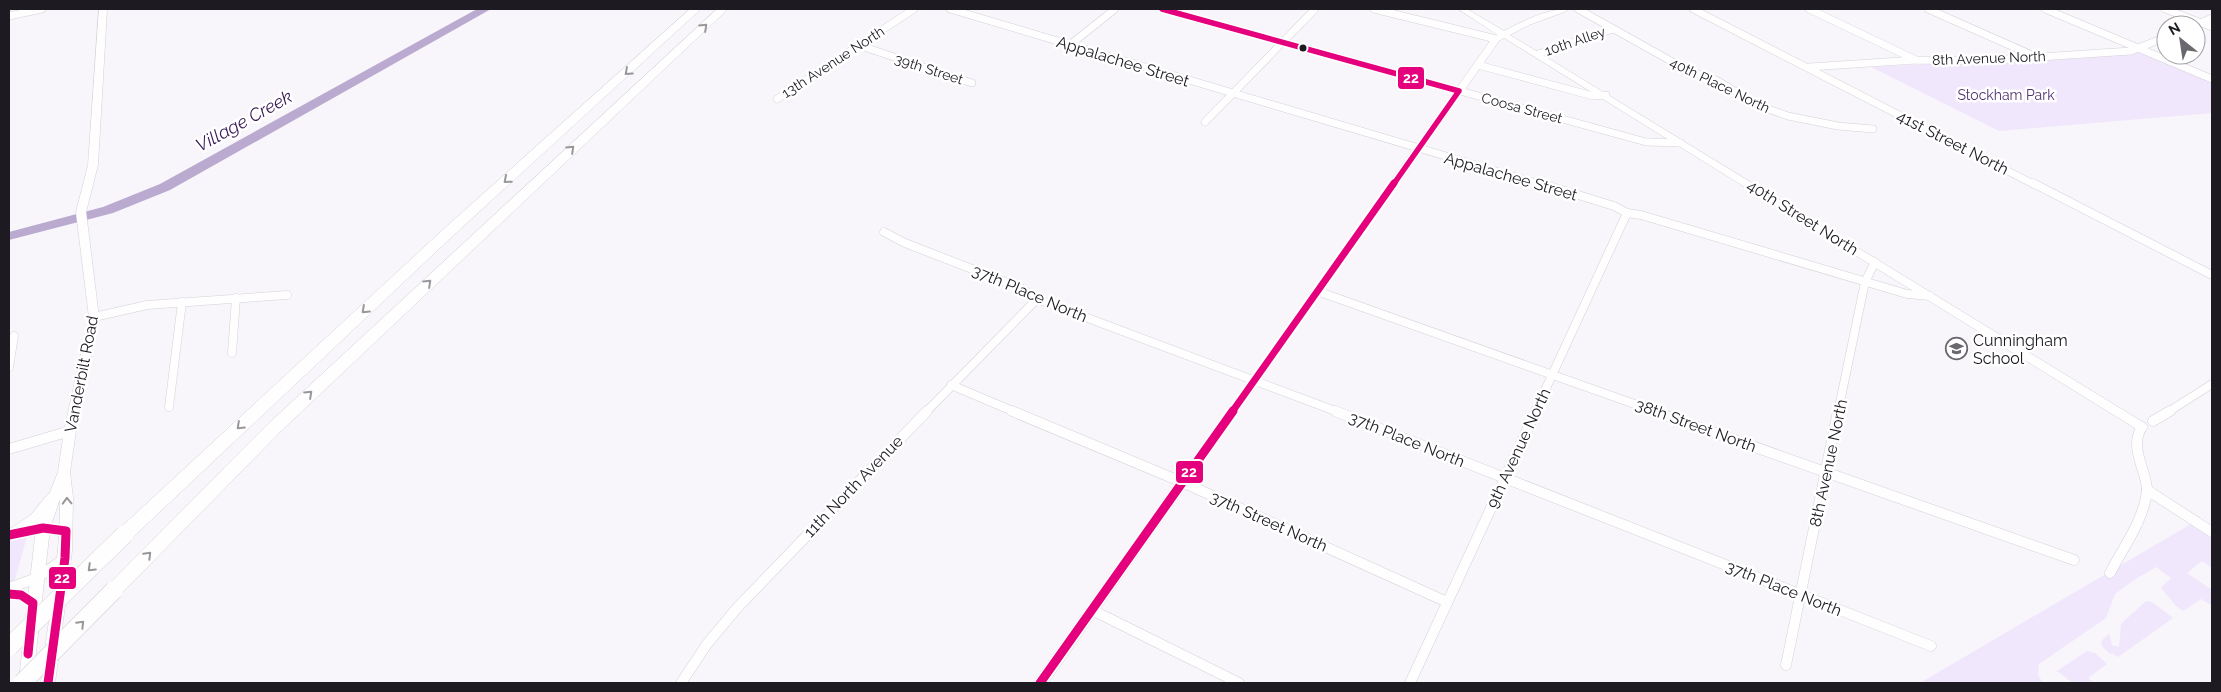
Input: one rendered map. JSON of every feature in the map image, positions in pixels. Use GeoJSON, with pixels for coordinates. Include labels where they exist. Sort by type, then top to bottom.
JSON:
{"type":"FeatureCollection","features":[{"type":"Feature","properties":{"kind":"highway"},"geometry":{"type":"LineString","coordinates":[[9,647],[276,392],[452,229],[696,9]]}},
{"type":"Feature","properties":{"kind":"highway"},"geometry":{"type":"LineString","coordinates":[[23,683],[274,428],[723,9]]}},
{"type":"Feature","properties":{"kind":"street"},"geometry":{"type":"LineString","coordinates":[[9,16],[42,9]]}},
{"type":"Feature","properties":{"kind":"street","name":"Vanderbilt Road"},"geometry":{"type":"LineString","coordinates":[[48,683],[65,558],[68,502],[64,472],[70,431],[94,318],[81,212],[93,164],[103,9]]}},
{"type":"Feature","properties":{"kind":"street","name":"13th Avenue North"},"geometry":{"type":"LineString","coordinates":[[777,99],[914,9]]}},
{"type":"Feature","properties":{"kind":"street","name":"Appalachee Street"},"geometry":{"type":"LineString","coordinates":[[950,9],[1595,200],[1627,213],[1641,215],[1907,294],[1930,296]]}},
{"type":"Feature","properties":{"kind":"street"},"geometry":{"type":"LineString","coordinates":[[1071,44],[1115,9]]}},
{"type":"Feature","properties":{"kind":"street","name":"Coosa Street"},"geometry":{"type":"LineString","coordinates":[[1162,9],[1646,142],[1681,143]]}},
{"type":"Feature","properties":{"kind":"street"},"geometry":{"type":"LineString","coordinates":[[1205,122],[1315,9]]}},
{"type":"Feature","properties":{"kind":"street"},"geometry":{"type":"LineString","coordinates":[[1374,9],[1499,37]]}},
{"type":"Feature","properties":{"kind":"street","name":"40th Street North"},"geometry":{"type":"LineString","coordinates":[[1462,9],[1499,37],[1538,54],[1606,95],[2142,427]]}},
{"type":"Feature","properties":{"kind":"street"},"geometry":{"type":"LineString","coordinates":[[1040,683],[1499,37],[1564,9]]}},
{"type":"Feature","properties":{"kind":"street","name":"40th Place North"},"geometry":{"type":"LineString","coordinates":[[1578,9],[1687,70],[1716,80],[1760,106],[1788,116],[1838,126],[1873,129]]}},
{"type":"Feature","properties":{"kind":"street","name":"41st Street North"},"geometry":{"type":"LineString","coordinates":[[1693,9],[2212,275]]}},
{"type":"Feature","properties":{"kind":"street"},"geometry":{"type":"LineString","coordinates":[[1809,9],[1916,60]]}},
{"type":"Feature","properties":{"kind":"street"},"geometry":{"type":"LineString","coordinates":[[1928,9],[2037,57]]}},
{"type":"Feature","properties":{"kind":"street"},"geometry":{"type":"LineString","coordinates":[[2045,9],[2212,79]]}},
{"type":"Feature","properties":{"kind":"street"},"geometry":{"type":"LineString","coordinates":[[2165,9],[2178,15]]}},
{"type":"Feature","properties":{"kind":"street","name":"10th Alley"},"geometry":{"type":"LineString","coordinates":[[1538,54],[1613,28]]}},
{"type":"Feature","properties":{"kind":"street","name":"8th Avenue North"},"geometry":{"type":"LineString","coordinates":[[1809,67],[1916,60],[1979,61],[2037,57],[2139,48],[2156,41]]}},
{"type":"Feature","properties":{"kind":"street","name":"39th Street"},"geometry":{"type":"LineString","coordinates":[[858,46],[972,83]]}},
{"type":"Feature","properties":{"kind":"street"},"geometry":{"type":"LineString","coordinates":[[1478,65],[1593,96],[1606,95]]}},
{"type":"Feature","properties":{"kind":"street","name":"9th Avenue North"},"geometry":{"type":"LineString","coordinates":[[1410,683],[1627,213]]}},
{"type":"Feature","properties":{"kind":"street","name":"37th Place North"},"geometry":{"type":"LineString","coordinates":[[884,232],[905,243],[1021,288],[1037,299],[1255,379],[1931,646]]}},
{"type":"Feature","properties":{"kind":"street","name":"8th Avenue North"},"geometry":{"type":"LineString","coordinates":[[1786,665],[1865,282],[1874,262]]}},
{"type":"Feature","properties":{"kind":"street","name":"38th Street North"},"geometry":{"type":"LineString","coordinates":[[1318,291],[2074,560]]}},
{"type":"Feature","properties":{"kind":"street"},"geometry":{"type":"LineString","coordinates":[[94,318],[146,305],[287,295]]}},
{"type":"Feature","properties":{"kind":"street"},"geometry":{"type":"LineString","coordinates":[[232,353],[236,298]]}},
{"type":"Feature","properties":{"kind":"street","name":"11th North Avenue"},"geometry":{"type":"LineString","coordinates":[[681,683],[697,654],[754,591],[951,385],[1037,299]]}},
{"type":"Feature","properties":{"kind":"street"},"geometry":{"type":"LineString","coordinates":[[169,407],[182,302]]}},
{"type":"Feature","properties":{"kind":"street"},"geometry":{"type":"LineString","coordinates":[[9,367],[14,336]]}},
{"type":"Feature","properties":{"kind":"street"},"geometry":{"type":"LineString","coordinates":[[2153,421],[2212,384]]}},
{"type":"Feature","properties":{"kind":"street","name":"37th Street North"},"geometry":{"type":"LineString","coordinates":[[951,385],[1182,482],[1447,602]]}},
{"type":"Feature","properties":{"kind":"street"},"geometry":{"type":"LineString","coordinates":[[2110,573],[2139,518],[2147,490],[2139,463],[2138,433],[2142,427]]}},
{"type":"Feature","properties":{"kind":"street"},"geometry":{"type":"LineString","coordinates":[[9,449],[70,431]]}},
{"type":"Feature","properties":{"kind":"street","name":"Vanderbilt Road"},"geometry":{"type":"LineString","coordinates":[[23,683],[43,528],[54,494],[64,472]]}},
{"type":"Feature","properties":{"kind":"street"},"geometry":{"type":"LineString","coordinates":[[2147,490],[2212,532]]}},
{"type":"Feature","properties":{"kind":"street"},"geometry":{"type":"LineString","coordinates":[[9,535],[34,519],[54,494]]}},
{"type":"Feature","properties":{"kind":"street"},"geometry":{"type":"LineString","coordinates":[[9,535],[43,528],[66,531]]}},
{"type":"Feature","properties":{"kind":"street"},"geometry":{"type":"LineString","coordinates":[[9,588],[37,578],[65,558]]}},
{"type":"Feature","properties":{"kind":"street"},"geometry":{"type":"LineString","coordinates":[[9,594],[21,595],[33,603]]}},
{"type":"Feature","properties":{"kind":"street"},"geometry":{"type":"LineString","coordinates":[[1092,610],[1239,683]]}},
{"type":"Feature","properties":{"kind":"green space","name":"Stockham Park"},"geometry":{"type":"Polygon","coordinates":[[[2141,53],[2156,59],[2156,65],[2169,65],[2212,83],[2212,113],[1999,131],[1871,67],[2141,53]]]}},
{"type":"Feature","properties":{"kind":"green space"},"geometry":{"type":"Polygon","coordinates":[[[2191,524],[2212,537],[2212,568],[2202,561],[2187,573],[2212,590],[2212,606],[2201,599],[2183,611],[2176,606],[2161,588],[2171,578],[2156,567],[2115,594],[2106,618],[2039,664],[2038,675],[2043,683],[1920,683],[2191,524]]]}},
{"type":"Feature","properties":{"kind":"green space"},"geometry":{"type":"Polygon","coordinates":[[[27,537],[14,583],[9,585],[9,540],[27,537]]]}},
{"type":"Feature","properties":{"kind":"green space"},"geometry":{"type":"Polygon","coordinates":[[[2146,601],[2152,602],[2173,618],[2118,657],[2112,653],[2110,654],[2102,646],[2101,641],[2109,634],[2112,645],[2119,647],[2121,624],[2146,601]]]}},
{"type":"Feature","properties":{"kind":"green space"},"geometry":{"type":"Polygon","coordinates":[[[2087,651],[2095,653],[2107,664],[2088,678],[2094,683],[2073,683],[2057,671],[2087,651]]]}},
{"type":"Feature","properties":{"kind":"waterway","name":"Village Creek"},"geometry":{"type":"LineString","coordinates":[[9,236],[108,210],[165,187],[485,9]]}},
{"type":"Feature","properties":{"kind":"transit line","name":"22"},"geometry":{"type":"LineString","coordinates":[[1040,683],[1459,91],[1162,9]]}},
{"type":"Feature","properties":{"kind":"transit line","name":"22"},"geometry":{"type":"LineString","coordinates":[[9,535],[43,528],[66,531],[65,558],[48,683]]}},
{"type":"Feature","properties":{"kind":"transit line","name":"22"},"geometry":{"type":"LineString","coordinates":[[9,594],[21,595],[33,603],[28,654]]}},
{"type":"Feature","properties":{"kind":"place","name":"Cunningham School"},"geometry":{"type":"Point","coordinates":[1957,349]}}]}
